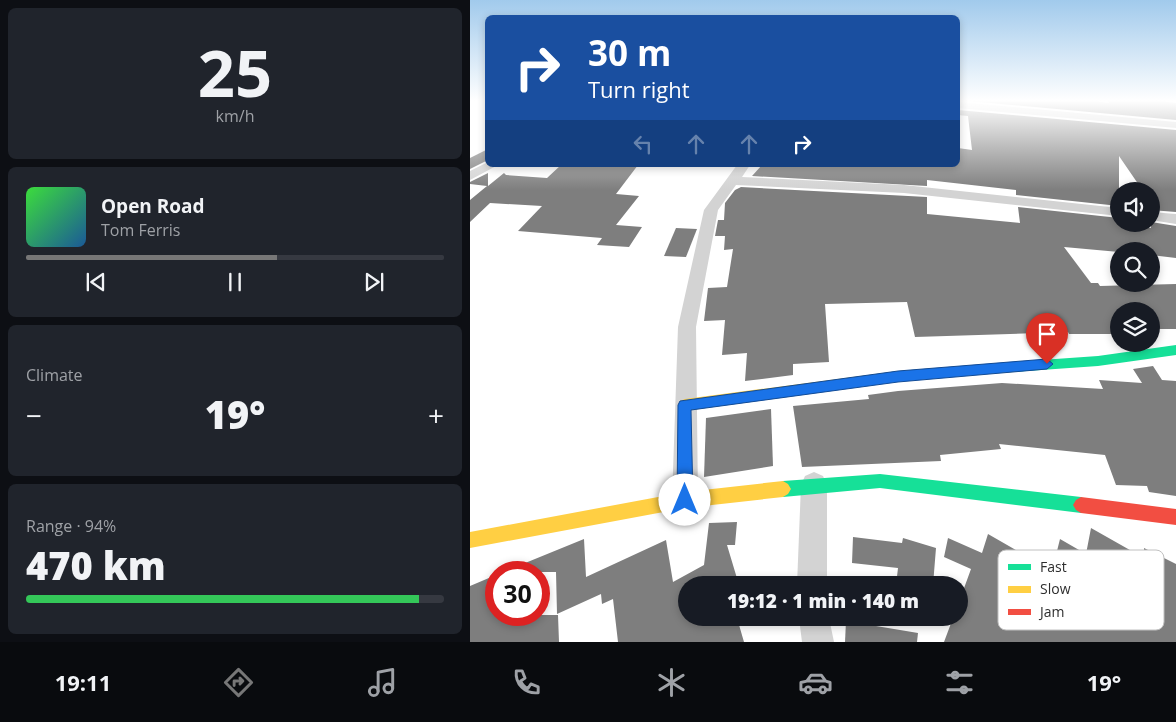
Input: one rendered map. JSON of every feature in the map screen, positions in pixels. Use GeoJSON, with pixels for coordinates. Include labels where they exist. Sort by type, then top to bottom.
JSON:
{"type":"FeatureCollection","features":[{"type":"Feature","properties":{"kind":"street"},"geometry":{"type":"LineString","coordinates":[[470,176],[488,167]]}},
{"type":"Feature","properties":{"kind":"street"},"geometry":{"type":"LineString","coordinates":[[685,500],[687,328],[711,210],[743,167]]}},
{"type":"Feature","properties":{"kind":"street"},"geometry":{"type":"LineString","coordinates":[[733,181],[895,188],[1110,211]]}},
{"type":"Feature","properties":{"kind":"street"},"geometry":{"type":"LineString","coordinates":[[1160,217],[1176,219]]}},
{"type":"Feature","properties":{"kind":"street"},"geometry":{"type":"LineString","coordinates":[[685,405],[898,376],[1098,361],[1176,350]]}},
{"type":"Feature","properties":{"kind":"street"},"geometry":{"type":"LineString","coordinates":[[470,540],[685,500],[814,485],[880,481],[1176,518]]}},
{"type":"Feature","properties":{"kind":"street"},"geometry":{"type":"LineString","coordinates":[[812,576],[814,485]]}},
{"type":"Feature","properties":{"kind":"street"},"geometry":{"type":"LineString","coordinates":[[815,626],[818,642]]}},
{"type":"Feature","properties":{"kind":"building"},"geometry":{"type":"Polygon","coordinates":[[[970,130],[1176,130],[1176,212],[1160,211],[1160,182],[1137,182],[1119,156],[1119,182],[1110,182],[1110,205],[1016,195],[1016,190],[927,180],[927,186],[752,176],[760,167],[960,167],[960,148],[972,150],[970,130]]]}},
{"type":"Feature","properties":{"kind":"building"},"geometry":{"type":"Polygon","coordinates":[[[485,150],[485,162],[470,169],[470,158],[485,150]]]}},
{"type":"Feature","properties":{"kind":"building"},"geometry":{"type":"Polygon","coordinates":[[[559,167],[636,167],[616,194],[639,196],[616,225],[642,227],[629,247],[597,245],[602,238],[518,231],[542,206],[490,203],[470,222],[470,200],[487,186],[470,184],[470,182],[488,173],[488,186],[504,173],[506,175],[547,178],[559,167]]]}},
{"type":"Feature","properties":{"kind":"building"},"geometry":{"type":"Polygon","coordinates":[[[741,187],[927,197],[927,214],[1020,223],[1018,207],[1110,217],[1110,232],[1160,232],[1160,223],[1176,226],[1176,258],[1160,256],[1160,242],[1110,242],[1110,251],[1064,247],[1091,283],[1098,283],[1100,286],[1110,286],[1110,292],[1160,292],[1160,284],[1176,284],[1176,329],[1160,329],[1160,302],[1110,302],[1110,334],[1069,334],[1068,332],[915,337],[907,302],[825,304],[829,362],[793,364],[793,375],[745,381],[747,353],[722,355],[725,320],[704,321],[708,288],[727,287],[733,249],[724,250],[725,236],[715,236],[718,220],[724,220],[725,203],[735,190],[741,187]]]}},
{"type":"Feature","properties":{"kind":"building"},"geometry":{"type":"Polygon","coordinates":[[[676,228],[697,229],[686,257],[664,256],[676,228]]]}},
{"type":"Feature","properties":{"kind":"building"},"geometry":{"type":"Polygon","coordinates":[[[1153,366],[1162,380],[1176,381],[1176,496],[1149,492],[1147,486],[1116,485],[1105,455],[999,444],[1001,449],[940,455],[941,461],[802,467],[793,406],[869,399],[868,395],[898,391],[1002,383],[1103,389],[1099,380],[1142,383],[1133,369],[1153,366]]]}},
{"type":"Feature","properties":{"kind":"building"},"geometry":{"type":"Polygon","coordinates":[[[771,409],[773,466],[704,477],[706,418],[771,409]]]}},
{"type":"Feature","properties":{"kind":"building"},"geometry":{"type":"Polygon","coordinates":[[[737,522],[735,545],[727,545],[736,576],[684,576],[704,565],[709,523],[737,522]]]}},
{"type":"Feature","properties":{"kind":"building"},"geometry":{"type":"Polygon","coordinates":[[[1091,528],[1130,550],[1087,550],[1091,528]]]}},
{"type":"Feature","properties":{"kind":"building"},"geometry":{"type":"Polygon","coordinates":[[[988,534],[1016,550],[998,550],[998,630],[1164,630],[1164,558],[1176,564],[1176,642],[944,642],[950,626],[968,626],[968,577],[971,569],[944,557],[948,538],[982,553],[988,534]]]}},
{"type":"Feature","properties":{"kind":"building"},"geometry":{"type":"Polygon","coordinates":[[[853,537],[902,543],[903,538],[936,548],[934,576],[897,576],[898,568],[852,563],[853,537]]]}},
{"type":"Feature","properties":{"kind":"building"},"geometry":{"type":"Polygon","coordinates":[[[584,539],[586,577],[666,540],[673,582],[678,579],[678,626],[739,626],[744,642],[618,642],[613,599],[602,604],[601,594],[557,614],[556,572],[550,572],[550,561],[530,561],[584,539]]]}},
{"type":"Feature","properties":{"kind":"building"},"geometry":{"type":"Polygon","coordinates":[[[1060,539],[1079,550],[1057,550],[1060,539]]]}},
{"type":"Feature","properties":{"kind":"building"},"geometry":{"type":"Polygon","coordinates":[[[485,580],[485,626],[550,626],[550,615],[558,615],[559,642],[470,642],[470,586],[485,580]]]}},
{"type":"Feature","properties":{"kind":"building"},"geometry":{"type":"Polygon","coordinates":[[[846,626],[876,626],[918,633],[917,642],[845,642],[846,626]]]}},
{"type":"Feature","properties":{"kind":"traffic: fast"},"geometry":{"type":"LineString","coordinates":[[1014,367],[1098,361],[1176,350]]}},
{"type":"Feature","properties":{"kind":"traffic: fast"},"geometry":{"type":"LineString","coordinates":[[783,489],[880,481],[1081,505]]}},
{"type":"Feature","properties":{"kind":"traffic: slow"},"geometry":{"type":"LineString","coordinates":[[685,405],[898,376],[1014,367]]}},
{"type":"Feature","properties":{"kind":"traffic: slow"},"geometry":{"type":"LineString","coordinates":[[470,540],[685,500],[783,489]]}},
{"type":"Feature","properties":{"kind":"traffic: jam"},"geometry":{"type":"LineString","coordinates":[[1081,505],[1176,517]]}},
{"type":"Feature","properties":{"kind":"route"},"geometry":{"type":"LineString","coordinates":[[685,500],[685,405],[898,376],[1047,364]]}}]}
